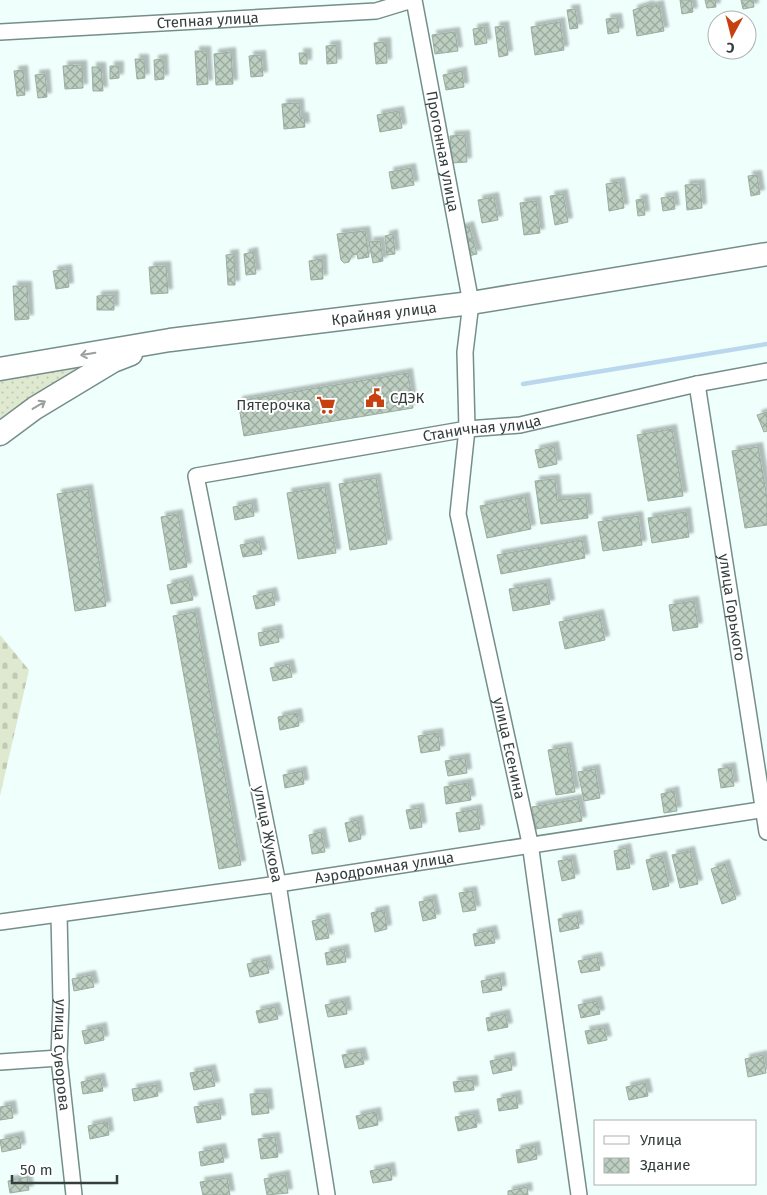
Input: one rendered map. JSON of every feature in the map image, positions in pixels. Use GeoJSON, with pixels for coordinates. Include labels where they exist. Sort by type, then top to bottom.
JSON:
{"type":"FeatureCollection","features":[{"type":"Feature","properties":{"kind":"main road","name":"Крайняя улица"},"geometry":{"type":"LineString","coordinates":[[0,369],[170,340],[471,303],[767,254]]}},
{"type":"Feature","properties":{"kind":"main road"},"geometry":{"type":"LineString","coordinates":[[0,434],[35,408],[113,361],[170,340]]}},
{"type":"Feature","properties":{"kind":"street","name":"Степная улица"},"geometry":{"type":"LineString","coordinates":[[0,32],[376,11],[413,0]]}},
{"type":"Feature","properties":{"kind":"street","name":"Прогонная улица"},"geometry":{"type":"LineString","coordinates":[[413,0],[471,303]]}},
{"type":"Feature","properties":{"kind":"street","name":"улица Есенина"},"geometry":{"type":"LineString","coordinates":[[471,303],[465,352],[467,429],[458,514],[530,844],[578,1195]]}},
{"type":"Feature","properties":{"kind":"street","name":"Станичная улица"},"geometry":{"type":"LineString","coordinates":[[196,476],[467,429],[520,425],[697,384],[767,371]]}},
{"type":"Feature","properties":{"kind":"street","name":"улица Горького"},"geometry":{"type":"LineString","coordinates":[[697,384],[765,809],[767,832]]}},
{"type":"Feature","properties":{"kind":"street","name":"улица Жукова"},"geometry":{"type":"LineString","coordinates":[[196,476],[278,884],[327,1195]]}},
{"type":"Feature","properties":{"kind":"street","name":"Аэродромная улица"},"geometry":{"type":"LineString","coordinates":[[0,922],[278,884],[765,809]]}},
{"type":"Feature","properties":{"kind":"street","name":"улица Суворова"},"geometry":{"type":"LineString","coordinates":[[59,915],[61,1002],[59,1058],[74,1195]]}},
{"type":"Feature","properties":{"kind":"street"},"geometry":{"type":"LineString","coordinates":[[0,1062],[59,1058]]}},
{"type":"Feature","properties":{"kind":"green space"},"geometry":{"type":"Polygon","coordinates":[[[116,354],[0,423],[0,373],[116,354]]]}},
{"type":"Feature","properties":{"kind":"green space"},"geometry":{"type":"Polygon","coordinates":[[[0,635],[29,670],[0,796],[0,635]]]}},
{"type":"Feature","properties":{"kind":"building"},"geometry":{"type":"Polygon","coordinates":[[[680,0],[691,0],[693,12],[682,14],[680,0]]]}},
{"type":"Feature","properties":{"kind":"building"},"geometry":{"type":"Polygon","coordinates":[[[705,0],[715,0],[716,7],[707,8],[705,0]]]}},
{"type":"Feature","properties":{"kind":"building"},"geometry":{"type":"Polygon","coordinates":[[[741,0],[753,0],[754,7],[743,9],[741,0]]]}},
{"type":"Feature","properties":{"kind":"building"},"geometry":{"type":"Polygon","coordinates":[[[649,5],[649,7],[659,5],[664,31],[637,36],[633,10],[649,5]]]}},
{"type":"Feature","properties":{"kind":"building"},"geometry":{"type":"Polygon","coordinates":[[[575,9],[578,28],[570,29],[567,10],[575,9]]]}},
{"type":"Feature","properties":{"kind":"building"},"geometry":{"type":"Polygon","coordinates":[[[617,18],[619,32],[608,34],[606,19],[617,18]]]}},
{"type":"Feature","properties":{"kind":"building"},"geometry":{"type":"Polygon","coordinates":[[[560,22],[564,50],[535,55],[531,27],[560,22]]]}},
{"type":"Feature","properties":{"kind":"building"},"geometry":{"type":"Polygon","coordinates":[[[504,26],[508,55],[499,57],[495,27],[504,26]]]}},
{"type":"Feature","properties":{"kind":"building"},"geometry":{"type":"Polygon","coordinates":[[[484,27],[487,43],[475,45],[473,29],[484,27]]]}},
{"type":"Feature","properties":{"kind":"building"},"geometry":{"type":"Polygon","coordinates":[[[455,32],[458,51],[435,54],[432,35],[455,32]]]}},
{"type":"Feature","properties":{"kind":"building"},"geometry":{"type":"Polygon","coordinates":[[[386,42],[387,63],[376,64],[374,43],[386,42]]]}},
{"type":"Feature","properties":{"kind":"building"},"geometry":{"type":"Polygon","coordinates":[[[336,45],[337,63],[327,64],[326,46],[336,45]]]}},
{"type":"Feature","properties":{"kind":"building"},"geometry":{"type":"Polygon","coordinates":[[[195,51],[206,51],[208,84],[197,85],[195,51]]]}},
{"type":"Feature","properties":{"kind":"building"},"geometry":{"type":"Polygon","coordinates":[[[231,52],[233,84],[216,85],[214,54],[231,52]]]}},
{"type":"Feature","properties":{"kind":"building"},"geometry":{"type":"Polygon","coordinates":[[[299,53],[307,53],[307,64],[300,64],[299,53]]]}},
{"type":"Feature","properties":{"kind":"building"},"geometry":{"type":"Polygon","coordinates":[[[261,55],[263,76],[251,77],[249,56],[261,55]]]}},
{"type":"Feature","properties":{"kind":"building"},"geometry":{"type":"Polygon","coordinates":[[[135,59],[144,59],[145,78],[137,79],[135,59]]]}},
{"type":"Feature","properties":{"kind":"building"},"geometry":{"type":"Polygon","coordinates":[[[163,59],[164,79],[155,80],[154,60],[163,59]]]}},
{"type":"Feature","properties":{"kind":"building"},"geometry":{"type":"Polygon","coordinates":[[[82,65],[83,88],[65,89],[63,66],[82,65]]]}},
{"type":"Feature","properties":{"kind":"building"},"geometry":{"type":"Polygon","coordinates":[[[110,66],[119,66],[119,78],[110,79],[110,66]]]}},
{"type":"Feature","properties":{"kind":"building"},"geometry":{"type":"Polygon","coordinates":[[[92,67],[101,67],[103,91],[93,91],[92,67]]]}},
{"type":"Feature","properties":{"kind":"building"},"geometry":{"type":"Polygon","coordinates":[[[23,70],[25,95],[17,96],[14,71],[23,70]]]}},
{"type":"Feature","properties":{"kind":"building"},"geometry":{"type":"Polygon","coordinates":[[[462,71],[464,87],[446,90],[443,75],[462,71]]]}},
{"type":"Feature","properties":{"kind":"building"},"geometry":{"type":"Polygon","coordinates":[[[45,74],[47,97],[38,98],[35,75],[45,74]]]}},
{"type":"Feature","properties":{"kind":"building"},"geometry":{"type":"Polygon","coordinates":[[[299,103],[300,117],[304,117],[305,127],[284,129],[282,104],[299,103]]]}},
{"type":"Feature","properties":{"kind":"building"},"geometry":{"type":"Polygon","coordinates":[[[399,111],[402,128],[380,132],[377,115],[399,111]]]}},
{"type":"Feature","properties":{"kind":"building"},"geometry":{"type":"Polygon","coordinates":[[[465,135],[467,162],[452,163],[450,136],[465,135]]]}},
{"type":"Feature","properties":{"kind":"building"},"geometry":{"type":"Polygon","coordinates":[[[411,168],[414,185],[392,189],[389,172],[411,168]]]}},
{"type":"Feature","properties":{"kind":"building"},"geometry":{"type":"Polygon","coordinates":[[[757,175],[760,194],[751,196],[748,176],[757,175]]]}},
{"type":"Feature","properties":{"kind":"building"},"geometry":{"type":"Polygon","coordinates":[[[620,182],[624,208],[609,211],[606,184],[620,182]]]}},
{"type":"Feature","properties":{"kind":"building"},"geometry":{"type":"Polygon","coordinates":[[[700,184],[702,208],[687,210],[685,185],[700,184]]]}},
{"type":"Feature","properties":{"kind":"building"},"geometry":{"type":"Polygon","coordinates":[[[563,194],[568,222],[555,225],[550,196],[563,194]]]}},
{"type":"Feature","properties":{"kind":"building"},"geometry":{"type":"Polygon","coordinates":[[[673,196],[675,209],[663,211],[661,198],[673,196]]]}},
{"type":"Feature","properties":{"kind":"building"},"geometry":{"type":"Polygon","coordinates":[[[494,197],[498,220],[482,223],[478,200],[494,197]]]}},
{"type":"Feature","properties":{"kind":"building"},"geometry":{"type":"Polygon","coordinates":[[[643,199],[645,215],[638,216],[636,200],[643,199]]]}},
{"type":"Feature","properties":{"kind":"building"},"geometry":{"type":"Polygon","coordinates":[[[536,201],[540,233],[524,235],[520,203],[536,201]]]}},
{"type":"Feature","properties":{"kind":"building"},"geometry":{"type":"Polygon","coordinates":[[[469,226],[477,254],[464,257],[456,230],[469,226]]]}},
{"type":"Feature","properties":{"kind":"building"},"geometry":{"type":"Polygon","coordinates":[[[365,231],[369,257],[358,259],[357,254],[352,255],[349,262],[344,263],[341,260],[337,234],[365,231]]]}},
{"type":"Feature","properties":{"kind":"building"},"geometry":{"type":"Polygon","coordinates":[[[393,234],[395,254],[387,255],[385,236],[393,234]]]}},
{"type":"Feature","properties":{"kind":"building"},"geometry":{"type":"Polygon","coordinates":[[[380,241],[383,261],[373,263],[369,242],[380,241]]]}},
{"type":"Feature","properties":{"kind":"building"},"geometry":{"type":"Polygon","coordinates":[[[253,252],[256,274],[246,275],[244,254],[253,252]]]}},
{"type":"Feature","properties":{"kind":"building"},"geometry":{"type":"Polygon","coordinates":[[[234,254],[235,285],[228,285],[226,255],[234,254]]]}},
{"type":"Feature","properties":{"kind":"building"},"geometry":{"type":"Polygon","coordinates":[[[322,259],[323,279],[311,280],[309,261],[322,259]]]}},
{"type":"Feature","properties":{"kind":"building"},"geometry":{"type":"Polygon","coordinates":[[[166,266],[168,293],[151,294],[149,267],[166,266]]]}},
{"type":"Feature","properties":{"kind":"building"},"geometry":{"type":"Polygon","coordinates":[[[67,269],[69,287],[56,289],[53,271],[67,269]]]}},
{"type":"Feature","properties":{"kind":"building"},"geometry":{"type":"Polygon","coordinates":[[[13,286],[27,286],[29,319],[15,320],[13,286]]]}},
{"type":"Feature","properties":{"kind":"building"},"geometry":{"type":"Polygon","coordinates":[[[114,295],[114,310],[97,310],[97,296],[114,295]]]}},
{"type":"Feature","properties":{"kind":"building","name":"Пятерочка"},"geometry":{"type":"Polygon","coordinates":[[[408,373],[413,408],[244,436],[238,401],[408,373]]]}},
{"type":"Feature","properties":{"kind":"building"},"geometry":{"type":"Polygon","coordinates":[[[767,412],[767,431],[764,432],[757,415],[767,412]]]}},
{"type":"Feature","properties":{"kind":"building"},"geometry":{"type":"Polygon","coordinates":[[[672,429],[683,496],[648,501],[637,435],[672,429]]]}},
{"type":"Feature","properties":{"kind":"building"},"geometry":{"type":"Polygon","coordinates":[[[554,446],[557,464],[539,468],[535,450],[554,446]]]}},
{"type":"Feature","properties":{"kind":"building"},"geometry":{"type":"Polygon","coordinates":[[[758,447],[767,498],[767,525],[745,528],[732,451],[758,447]]]}},
{"type":"Feature","properties":{"kind":"building"},"geometry":{"type":"Polygon","coordinates":[[[376,478],[387,544],[350,550],[339,484],[376,478]]]}},
{"type":"Feature","properties":{"kind":"building"},"geometry":{"type":"Polygon","coordinates":[[[555,479],[557,500],[586,498],[588,518],[541,524],[535,481],[555,479]]]}},
{"type":"Feature","properties":{"kind":"building"},"geometry":{"type":"Polygon","coordinates":[[[325,487],[336,553],[298,559],[287,493],[325,487]]]}},
{"type":"Feature","properties":{"kind":"building"},"geometry":{"type":"Polygon","coordinates":[[[88,489],[106,606],[75,611],[57,494],[88,489]]]}},
{"type":"Feature","properties":{"kind":"building"},"geometry":{"type":"Polygon","coordinates":[[[525,497],[531,529],[487,538],[480,506],[525,497]]]}},
{"type":"Feature","properties":{"kind":"building"},"geometry":{"type":"Polygon","coordinates":[[[252,503],[254,516],[235,520],[233,507],[252,503]]]}},
{"type":"Feature","properties":{"kind":"building"},"geometry":{"type":"Polygon","coordinates":[[[686,512],[689,537],[652,543],[648,518],[686,512]]]}},
{"type":"Feature","properties":{"kind":"building"},"geometry":{"type":"Polygon","coordinates":[[[178,514],[187,567],[170,570],[161,517],[178,514]]]}},
{"type":"Feature","properties":{"kind":"building"},"geometry":{"type":"Polygon","coordinates":[[[638,516],[642,545],[603,551],[598,522],[638,516]]]}},
{"type":"Feature","properties":{"kind":"building"},"geometry":{"type":"Polygon","coordinates":[[[582,540],[585,558],[501,574],[497,555],[582,540]]]}},
{"type":"Feature","properties":{"kind":"building"},"geometry":{"type":"Polygon","coordinates":[[[259,541],[262,554],[243,557],[240,545],[259,541]]]}},
{"type":"Feature","properties":{"kind":"building"},"geometry":{"type":"Polygon","coordinates":[[[188,580],[193,600],[171,604],[167,585],[188,580]]]}},
{"type":"Feature","properties":{"kind":"building"},"geometry":{"type":"Polygon","coordinates":[[[546,583],[550,604],[513,611],[509,589],[546,583]]]}},
{"type":"Feature","properties":{"kind":"building"},"geometry":{"type":"Polygon","coordinates":[[[272,592],[275,605],[256,609],[253,596],[272,592]]]}},
{"type":"Feature","properties":{"kind":"building"},"geometry":{"type":"Polygon","coordinates":[[[694,601],[698,627],[673,631],[669,605],[694,601]]]}},
{"type":"Feature","properties":{"kind":"building"},"geometry":{"type":"Polygon","coordinates":[[[195,612],[241,865],[219,869],[173,616],[195,612]]]}},
{"type":"Feature","properties":{"kind":"building"},"geometry":{"type":"Polygon","coordinates":[[[599,614],[605,640],[565,649],[559,622],[599,614]]]}},
{"type":"Feature","properties":{"kind":"building"},"geometry":{"type":"Polygon","coordinates":[[[277,629],[279,642],[260,646],[258,633],[277,629]]]}},
{"type":"Feature","properties":{"kind":"building"},"geometry":{"type":"Polygon","coordinates":[[[289,664],[292,677],[273,681],[270,668],[289,664]]]}},
{"type":"Feature","properties":{"kind":"building"},"geometry":{"type":"Polygon","coordinates":[[[297,713],[299,726],[280,730],[278,717],[297,713]]]}},
{"type":"Feature","properties":{"kind":"building"},"geometry":{"type":"Polygon","coordinates":[[[438,733],[440,750],[421,753],[418,736],[438,733]]]}},
{"type":"Feature","properties":{"kind":"building"},"geometry":{"type":"Polygon","coordinates":[[[567,747],[575,792],[556,795],[548,750],[567,747]]]}},
{"type":"Feature","properties":{"kind":"building"},"geometry":{"type":"Polygon","coordinates":[[[465,758],[467,773],[448,776],[445,761],[465,758]]]}},
{"type":"Feature","properties":{"kind":"building"},"geometry":{"type":"Polygon","coordinates":[[[731,767],[734,786],[721,788],[718,769],[731,767]]]}},
{"type":"Feature","properties":{"kind":"building"},"geometry":{"type":"Polygon","coordinates":[[[595,769],[600,798],[584,801],[578,772],[595,769]]]}},
{"type":"Feature","properties":{"kind":"building"},"geometry":{"type":"Polygon","coordinates":[[[302,771],[304,784],[285,788],[283,775],[302,771]]]}},
{"type":"Feature","properties":{"kind":"building"},"geometry":{"type":"Polygon","coordinates":[[[468,783],[471,800],[446,804],[444,787],[468,783]]]}},
{"type":"Feature","properties":{"kind":"building"},"geometry":{"type":"Polygon","coordinates":[[[674,791],[677,811],[664,813],[661,794],[674,791]]]}},
{"type":"Feature","properties":{"kind":"building"},"geometry":{"type":"Polygon","coordinates":[[[578,799],[582,821],[536,829],[532,807],[578,799]]]}},
{"type":"Feature","properties":{"kind":"building"},"geometry":{"type":"Polygon","coordinates":[[[419,808],[422,827],[410,829],[406,810],[419,808]]]}},
{"type":"Feature","properties":{"kind":"building"},"geometry":{"type":"Polygon","coordinates":[[[477,809],[480,829],[459,832],[456,813],[477,809]]]}},
{"type":"Feature","properties":{"kind":"building"},"geometry":{"type":"Polygon","coordinates":[[[358,820],[361,839],[349,842],[345,823],[358,820]]]}},
{"type":"Feature","properties":{"kind":"building"},"geometry":{"type":"Polygon","coordinates":[[[321,832],[325,852],[312,854],[309,835],[321,832]]]}},
{"type":"Feature","properties":{"kind":"building"},"geometry":{"type":"Polygon","coordinates":[[[626,848],[630,868],[617,870],[614,851],[626,848]]]}},
{"type":"Feature","properties":{"kind":"building"},"geometry":{"type":"Polygon","coordinates":[[[690,851],[698,884],[680,888],[672,855],[690,851]]]}},
{"type":"Feature","properties":{"kind":"building"},"geometry":{"type":"Polygon","coordinates":[[[662,856],[669,886],[653,890],[646,860],[662,856]]]}},
{"type":"Feature","properties":{"kind":"building"},"geometry":{"type":"Polygon","coordinates":[[[571,859],[575,878],[562,881],[558,861],[571,859]]]}},
{"type":"Feature","properties":{"kind":"building"},"geometry":{"type":"Polygon","coordinates":[[[725,864],[736,899],[722,904],[711,869],[725,864]]]}},
{"type":"Feature","properties":{"kind":"building"},"geometry":{"type":"Polygon","coordinates":[[[472,891],[476,910],[463,912],[459,893],[472,891]]]}},
{"type":"Feature","properties":{"kind":"building"},"geometry":{"type":"Polygon","coordinates":[[[432,899],[436,918],[423,921],[419,902],[432,899]]]}},
{"type":"Feature","properties":{"kind":"building"},"geometry":{"type":"Polygon","coordinates":[[[384,910],[387,929],[375,932],[371,913],[384,910]]]}},
{"type":"Feature","properties":{"kind":"building"},"geometry":{"type":"Polygon","coordinates":[[[577,915],[579,928],[560,932],[558,919],[577,915]]]}},
{"type":"Feature","properties":{"kind":"building"},"geometry":{"type":"Polygon","coordinates":[[[325,918],[329,938],[316,940],[312,921],[325,918]]]}},
{"type":"Feature","properties":{"kind":"building"},"geometry":{"type":"Polygon","coordinates":[[[492,930],[495,943],[475,946],[473,934],[492,930]]]}},
{"type":"Feature","properties":{"kind":"building"},"geometry":{"type":"Polygon","coordinates":[[[344,949],[346,962],[327,965],[325,953],[344,949]]]}},
{"type":"Feature","properties":{"kind":"building"},"geometry":{"type":"Polygon","coordinates":[[[597,957],[600,970],[581,973],[578,961],[597,957]]]}},
{"type":"Feature","properties":{"kind":"building"},"geometry":{"type":"Polygon","coordinates":[[[266,960],[269,973],[250,977],[247,964],[266,960]]]}},
{"type":"Feature","properties":{"kind":"building"},"geometry":{"type":"Polygon","coordinates":[[[91,975],[94,987],[74,991],[72,979],[91,975]]]}},
{"type":"Feature","properties":{"kind":"building"},"geometry":{"type":"Polygon","coordinates":[[[500,977],[502,990],[483,993],[481,981],[500,977]]]}},
{"type":"Feature","properties":{"kind":"building"},"geometry":{"type":"Polygon","coordinates":[[[345,1001],[347,1014],[328,1017],[325,1005],[345,1001]]]}},
{"type":"Feature","properties":{"kind":"building"},"geometry":{"type":"Polygon","coordinates":[[[597,1001],[600,1014],[581,1018],[578,1005],[597,1001]]]}},
{"type":"Feature","properties":{"kind":"building"},"geometry":{"type":"Polygon","coordinates":[[[275,1007],[278,1019],[259,1023],[256,1011],[275,1007]]]}},
{"type":"Feature","properties":{"kind":"building"},"geometry":{"type":"Polygon","coordinates":[[[505,1014],[508,1027],[488,1031],[486,1018],[505,1014]]]}},
{"type":"Feature","properties":{"kind":"building"},"geometry":{"type":"Polygon","coordinates":[[[102,1027],[104,1040],[85,1044],[82,1031],[102,1027]]]}},
{"type":"Feature","properties":{"kind":"building"},"geometry":{"type":"Polygon","coordinates":[[[604,1028],[607,1040],[588,1044],[585,1031],[604,1028]]]}},
{"type":"Feature","properties":{"kind":"building"},"geometry":{"type":"Polygon","coordinates":[[[361,1052],[364,1064],[345,1068],[342,1055],[361,1052]]]}},
{"type":"Feature","properties":{"kind":"building"},"geometry":{"type":"Polygon","coordinates":[[[763,1055],[766,1073],[748,1077],[745,1059],[763,1055]]]}},
{"type":"Feature","properties":{"kind":"building"},"geometry":{"type":"Polygon","coordinates":[[[510,1057],[512,1070],[493,1074],[490,1061],[510,1057]]]}},
{"type":"Feature","properties":{"kind":"building"},"geometry":{"type":"Polygon","coordinates":[[[211,1069],[215,1086],[194,1090],[190,1073],[211,1069]]]}},
{"type":"Feature","properties":{"kind":"building"},"geometry":{"type":"Polygon","coordinates":[[[100,1078],[103,1091],[83,1094],[81,1082],[100,1078]]]}},
{"type":"Feature","properties":{"kind":"building"},"geometry":{"type":"Polygon","coordinates":[[[473,1080],[474,1090],[455,1092],[453,1082],[473,1080]]]}},
{"type":"Feature","properties":{"kind":"building"},"geometry":{"type":"Polygon","coordinates":[[[645,1083],[648,1096],[629,1100],[626,1087],[645,1083]]]}},
{"type":"Feature","properties":{"kind":"building"},"geometry":{"type":"Polygon","coordinates":[[[156,1085],[158,1096],[134,1101],[132,1089],[156,1085]]]}},
{"type":"Feature","properties":{"kind":"building"},"geometry":{"type":"Polygon","coordinates":[[[267,1093],[269,1113],[252,1115],[250,1094],[267,1093]]]}},
{"type":"Feature","properties":{"kind":"building"},"geometry":{"type":"Polygon","coordinates":[[[516,1095],[518,1108],[499,1111],[497,1099],[516,1095]]]}},
{"type":"Feature","properties":{"kind":"building"},"geometry":{"type":"Polygon","coordinates":[[[218,1103],[221,1119],[197,1123],[194,1107],[218,1103]]]}},
{"type":"Feature","properties":{"kind":"building"},"geometry":{"type":"Polygon","coordinates":[[[11,1105],[13,1118],[0,1120],[0,1107],[11,1105]]]}},
{"type":"Feature","properties":{"kind":"building"},"geometry":{"type":"Polygon","coordinates":[[[376,1112],[378,1125],[359,1129],[356,1116],[376,1112]]]}},
{"type":"Feature","properties":{"kind":"building"},"geometry":{"type":"Polygon","coordinates":[[[474,1114],[477,1127],[458,1131],[455,1117],[474,1114]]]}},
{"type":"Feature","properties":{"kind":"building"},"geometry":{"type":"Polygon","coordinates":[[[107,1122],[109,1135],[90,1139],[88,1126],[107,1122]]]}},
{"type":"Feature","properties":{"kind":"building"},"geometry":{"type":"Polygon","coordinates":[[[19,1136],[21,1148],[2,1152],[0,1140],[19,1136]]]}},
{"type":"Feature","properties":{"kind":"building"},"geometry":{"type":"Polygon","coordinates":[[[275,1137],[278,1157],[261,1159],[258,1139],[275,1137]]]}},
{"type":"Feature","properties":{"kind":"building"},"geometry":{"type":"Polygon","coordinates":[[[535,1146],[537,1159],[518,1163],[516,1150],[535,1146]]]}},
{"type":"Feature","properties":{"kind":"building"},"geometry":{"type":"Polygon","coordinates":[[[221,1148],[224,1162],[201,1166],[199,1152],[221,1148]]]}},
{"type":"Feature","properties":{"kind":"building"},"geometry":{"type":"Polygon","coordinates":[[[390,1167],[392,1180],[373,1183],[370,1171],[390,1167]]]}},
{"type":"Feature","properties":{"kind":"building"},"geometry":{"type":"Polygon","coordinates":[[[285,1175],[288,1193],[267,1195],[264,1179],[285,1175]]]}},
{"type":"Feature","properties":{"kind":"building"},"geometry":{"type":"Polygon","coordinates":[[[27,1177],[29,1190],[10,1193],[8,1181],[27,1177]]]}},
{"type":"Feature","properties":{"kind":"building"},"geometry":{"type":"Polygon","coordinates":[[[227,1178],[230,1195],[203,1195],[200,1182],[227,1178]]]}},
{"type":"Feature","properties":{"kind":"building"},"geometry":{"type":"Polygon","coordinates":[[[527,1187],[528,1195],[508,1195],[508,1191],[527,1187]]]}},
{"type":"Feature","properties":{"kind":"waterway"},"geometry":{"type":"LineString","coordinates":[[523,384],[767,344]]}},
{"type":"Feature","properties":{"kind":"place","name":"СДЭК"},"geometry":{"type":"Point","coordinates":[375,398]}},
{"type":"Feature","properties":{"kind":"place","name":"Пятерочка"},"geometry":{"type":"Point","coordinates":[326,405]}}]}
